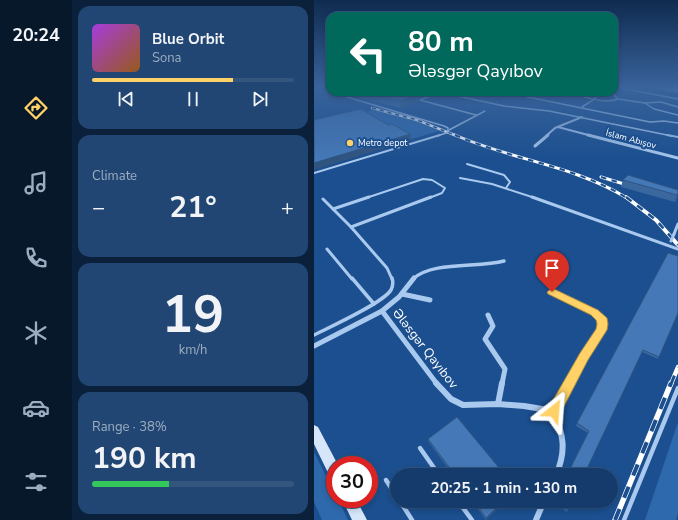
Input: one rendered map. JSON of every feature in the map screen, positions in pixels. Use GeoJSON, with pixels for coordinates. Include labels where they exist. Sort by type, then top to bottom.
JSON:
{"type":"FeatureCollection","features":[{"type":"Feature","properties":{"kind":"main road"},"geometry":{"type":"LineString","coordinates":[[314,431],[327,456]]}},
{"type":"Feature","properties":{"kind":"main road"},"geometry":{"type":"LineString","coordinates":[[354,508],[360,520]]}},
{"type":"Feature","properties":{"kind":"street"},"geometry":{"type":"LineString","coordinates":[[535,146],[558,127],[582,117]]}},
{"type":"Feature","properties":{"kind":"street","name":"İslam Abışov"},"geometry":{"type":"LineString","coordinates":[[558,127],[678,158]]}},
{"type":"Feature","properties":{"kind":"street","name":"Ələsgər Qayıbov"},"geometry":{"type":"LineString","coordinates":[[314,346],[382,311],[402,294],[414,277],[425,272],[439,267],[462,265],[483,267],[504,261]]}},
{"type":"Feature","properties":{"kind":"street"},"geometry":{"type":"LineString","coordinates":[[552,292],[595,312],[601,318],[603,324],[601,330],[584,356],[554,411],[564,442],[564,453],[559,468]]}},
{"type":"Feature","properties":{"kind":"street","name":"Ələsgər Qayıbov"},"geometry":{"type":"LineString","coordinates":[[402,294],[430,300]]}},
{"type":"Feature","properties":{"kind":"street","name":"Ələsgər Qayıbov"},"geometry":{"type":"LineString","coordinates":[[382,311],[443,392],[451,399],[463,405],[498,404],[524,406],[554,411]]}},
{"type":"Feature","properties":{"kind":"street"},"geometry":{"type":"LineString","coordinates":[[488,315],[494,326],[486,340],[505,369],[498,404]]}},
{"type":"Feature","properties":{"kind":"street"},"geometry":{"type":"LineString","coordinates":[[536,520],[541,508]]}},
{"type":"Feature","properties":{"kind":"lane"},"geometry":{"type":"LineString","coordinates":[[395,111],[444,126],[448,132]]}},
{"type":"Feature","properties":{"kind":"lane"},"geometry":{"type":"LineString","coordinates":[[461,111],[476,115]]}},
{"type":"Feature","properties":{"kind":"lane"},"geometry":{"type":"LineString","coordinates":[[314,173],[448,132],[483,111]]}},
{"type":"Feature","properties":{"kind":"lane"},"geometry":{"type":"LineString","coordinates":[[550,111],[678,137]]}},
{"type":"Feature","properties":{"kind":"lane"},"geometry":{"type":"LineString","coordinates":[[598,111],[650,122],[664,121],[678,123]]}},
{"type":"Feature","properties":{"kind":"lane"},"geometry":{"type":"LineString","coordinates":[[663,111],[678,115]]}},
{"type":"Feature","properties":{"kind":"lane"},"geometry":{"type":"LineString","coordinates":[[467,164],[504,175],[510,182],[506,188]]}},
{"type":"Feature","properties":{"kind":"lane"},"geometry":{"type":"LineString","coordinates":[[460,178],[506,188],[671,243],[678,250]]}},
{"type":"Feature","properties":{"kind":"lane"},"geometry":{"type":"LineString","coordinates":[[333,209],[423,179],[432,180],[445,188],[442,193],[351,227]]}},
{"type":"Feature","properties":{"kind":"lane"},"geometry":{"type":"LineString","coordinates":[[314,335],[374,304],[391,290],[392,282],[387,268],[351,227],[323,199]]}},
{"type":"Feature","properties":{"kind":"lane"},"geometry":{"type":"LineString","coordinates":[[671,243],[678,224]]}},
{"type":"Feature","properties":{"kind":"lane"},"geometry":{"type":"LineString","coordinates":[[327,249],[374,304]]}},
{"type":"Feature","properties":{"kind":"lane"},"geometry":{"type":"LineString","coordinates":[[624,520],[678,388]]}},
{"type":"Feature","properties":{"kind":"lane"},"geometry":{"type":"LineString","coordinates":[[420,448],[434,468]]}},
{"type":"Feature","properties":{"kind":"lane"},"geometry":{"type":"LineString","coordinates":[[386,480],[390,486]]}},
{"type":"Feature","properties":{"kind":"lane"},"geometry":{"type":"LineString","coordinates":[[404,508],[412,520]]}},
{"type":"Feature","properties":{"kind":"lane"},"geometry":{"type":"LineString","coordinates":[[463,508],[472,520]]}},
{"type":"Feature","properties":{"kind":"shaded area"},"geometry":{"type":"Polygon","coordinates":[[[381,111],[418,122],[439,131],[412,139],[367,112],[381,111]]]}},
{"type":"Feature","properties":{"kind":"shaded area"},"geometry":{"type":"Polygon","coordinates":[[[678,422],[678,513],[676,520],[645,520],[678,422]]]}},
{"type":"Feature","properties":{"kind":"shaded area"},"geometry":{"type":"Polygon","coordinates":[[[314,452],[326,476],[326,508],[342,508],[348,520],[322,520],[314,502],[314,452]]]}},
{"type":"Feature","properties":{"kind":"building","name":"Metro depot"},"geometry":{"type":"Polygon","coordinates":[[[351,111],[365,111],[388,125],[392,124],[410,134],[314,163],[314,120],[351,111]]]}},
{"type":"Feature","properties":{"kind":"building"},"geometry":{"type":"Polygon","coordinates":[[[628,175],[678,190],[678,194],[677,195],[623,180],[628,175]]]}},
{"type":"Feature","properties":{"kind":"building"},"geometry":{"type":"Polygon","coordinates":[[[668,253],[678,256],[678,313],[659,357],[643,350],[587,468],[570,468],[589,431],[577,423],[668,253]]]}},
{"type":"Feature","properties":{"kind":"building"},"geometry":{"type":"Polygon","coordinates":[[[457,417],[499,468],[450,468],[428,439],[457,417]]]}},
{"type":"Feature","properties":{"kind":"building"},"geometry":{"type":"Polygon","coordinates":[[[479,508],[497,508],[486,518],[479,508]]]}},
{"type":"Feature","properties":{"kind":"railway"},"geometry":{"type":"LineString","coordinates":[[384,111],[417,120],[457,136]]}},
{"type":"Feature","properties":{"kind":"railway"},"geometry":{"type":"LineString","coordinates":[[455,135],[498,151],[564,170],[606,187],[627,198]]}},
{"type":"Feature","properties":{"kind":"railway"},"geometry":{"type":"LineString","coordinates":[[601,177],[624,184]]}},
{"type":"Feature","properties":{"kind":"railway"},"geometry":{"type":"LineString","coordinates":[[626,197],[656,220],[678,245]]}},
{"type":"Feature","properties":{"kind":"railway"},"geometry":{"type":"LineString","coordinates":[[671,384],[678,367]]}},
{"type":"Feature","properties":{"kind":"railway"},"geometry":{"type":"LineString","coordinates":[[615,520],[671,383]]}},
{"type":"Feature","properties":{"kind":"place","name":"Metro depot"},"geometry":{"type":"Point","coordinates":[350,143]}},
{"type":"Feature","properties":{"kind":"route"},"geometry":{"type":"LineString","coordinates":[[552,292],[595,312],[603,321],[601,330],[584,356],[554,411]]}}]}
